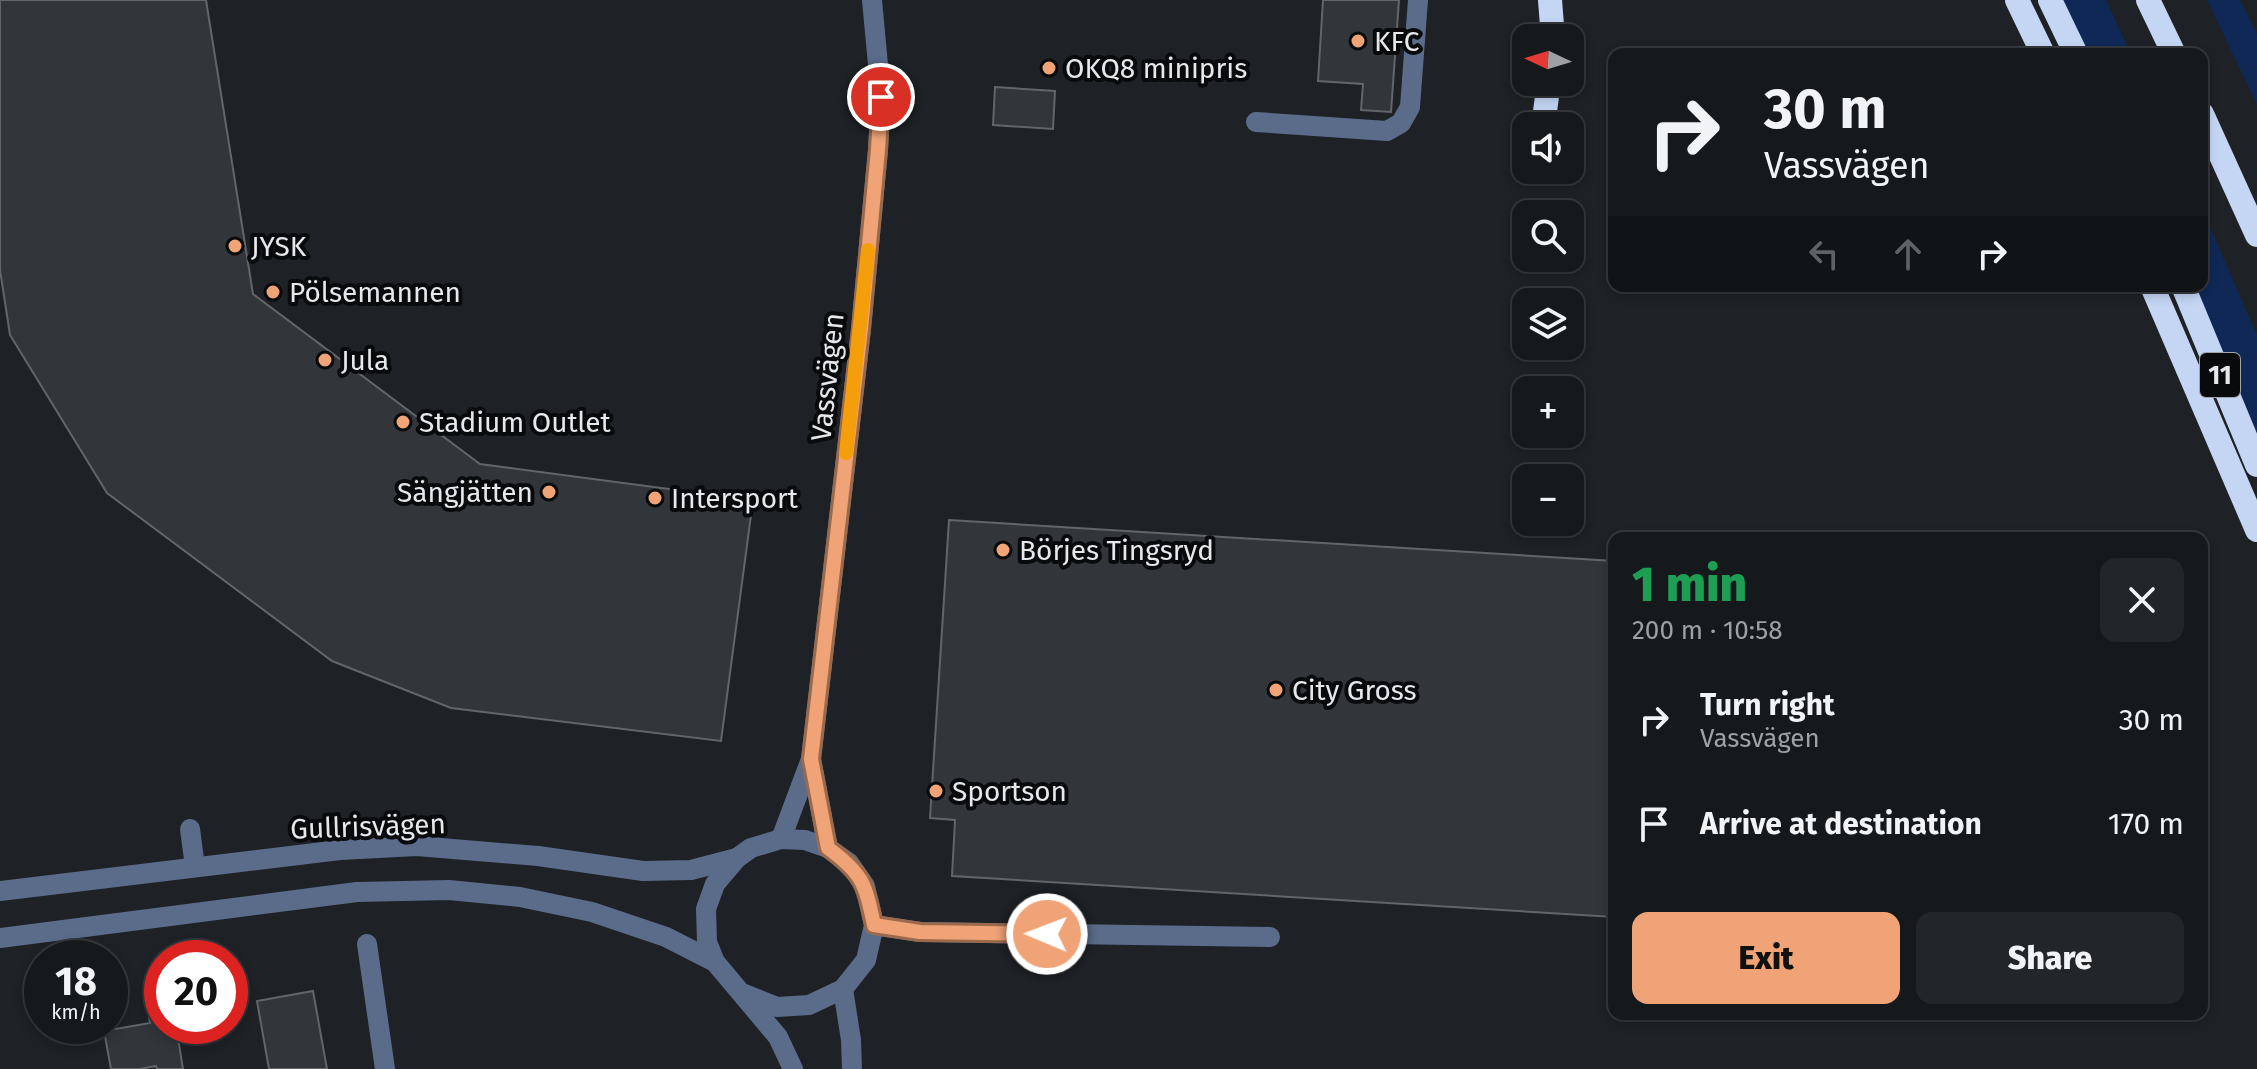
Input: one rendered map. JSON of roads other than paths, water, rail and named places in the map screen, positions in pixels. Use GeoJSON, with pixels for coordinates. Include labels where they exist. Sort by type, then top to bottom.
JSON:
{"type":"FeatureCollection","features":[{"type":"Feature","properties":{"kind":"highway"},"geometry":{"type":"LineString","coordinates":[[1550,0],[1552,24]]}},
{"type":"Feature","properties":{"kind":"highway"},"geometry":{"type":"LineString","coordinates":[[2017,0],[2040,48]]}},
{"type":"Feature","properties":{"kind":"highway"},"geometry":{"type":"LineString","coordinates":[[2050,0],[2073,48]]}},
{"type":"Feature","properties":{"kind":"highway"},"geometry":{"type":"LineString","coordinates":[[2148,0],[2171,48]]}},
{"type":"Feature","properties":{"kind":"highway"},"geometry":{"type":"LineString","coordinates":[[2208,127],[2257,235]]}},
{"type":"Feature","properties":{"kind":"highway"},"geometry":{"type":"LineString","coordinates":[[2155,292],[2257,530]]}},
{"type":"Feature","properties":{"kind":"highway","name":"11"},"geometry":{"type":"LineString","coordinates":[[2185,292],[2257,465]]}},
{"type":"Feature","properties":{"kind":"street","name":"Vassvägen"},"geometry":{"type":"LineString","coordinates":[[781,839],[811,759],[859,344],[881,97],[872,0]]}},
{"type":"Feature","properties":{"kind":"street"},"geometry":{"type":"LineString","coordinates":[[1256,122],[1387,131],[1401,123],[1410,107],[1418,0]]}},
{"type":"Feature","properties":{"kind":"street","name":"Vassvägen"},"geometry":{"type":"LineString","coordinates":[[811,759],[828,848]]}},
{"type":"Feature","properties":{"kind":"street"},"geometry":{"type":"LineString","coordinates":[[190,829],[195,867]]}},
{"type":"Feature","properties":{"kind":"street"},"geometry":{"type":"LineString","coordinates":[[742,993],[777,1007],[809,1005],[843,989],[866,960],[874,925],[865,886],[849,863],[828,848],[805,840],[781,839],[751,848],[737,858],[715,884],[706,909],[707,942],[715,962],[778,1037],[793,1069]]}},
{"type":"Feature","properties":{"kind":"street","name":"Gullrisvägen"},"geometry":{"type":"LineString","coordinates":[[0,891],[340,850],[417,846],[538,856],[643,871],[691,870],[737,858]]}},
{"type":"Feature","properties":{"kind":"street"},"geometry":{"type":"LineString","coordinates":[[0,938],[357,892],[449,890],[520,897],[592,912],[666,937],[715,962]]}},
{"type":"Feature","properties":{"kind":"street"},"geometry":{"type":"LineString","coordinates":[[874,925],[920,932],[1270,937]]}},
{"type":"Feature","properties":{"kind":"street"},"geometry":{"type":"LineString","coordinates":[[367,944],[385,1069]]}},
{"type":"Feature","properties":{"kind":"street"},"geometry":{"type":"LineString","coordinates":[[843,989],[852,1069]]}},
{"type":"Feature","properties":{"kind":"place","name":"KFC"},"geometry":{"type":"Point","coordinates":[1358,41]}},
{"type":"Feature","properties":{"kind":"place","name":"OKQ8 minipris"},"geometry":{"type":"Point","coordinates":[1049,68]}},
{"type":"Feature","properties":{"kind":"place","name":"JYSK"},"geometry":{"type":"Point","coordinates":[235,246]}},
{"type":"Feature","properties":{"kind":"place","name":"Pölsemannen"},"geometry":{"type":"Point","coordinates":[273,292]}},
{"type":"Feature","properties":{"kind":"place","name":"Jula"},"geometry":{"type":"Point","coordinates":[325,360]}},
{"type":"Feature","properties":{"kind":"place","name":"Stadium Outlet"},"geometry":{"type":"Point","coordinates":[403,422]}},
{"type":"Feature","properties":{"kind":"place","name":"Sängjätten"},"geometry":{"type":"Point","coordinates":[549,492]}},
{"type":"Feature","properties":{"kind":"place","name":"Intersport"},"geometry":{"type":"Point","coordinates":[655,498]}},
{"type":"Feature","properties":{"kind":"place","name":"Börjes Tingsryd"},"geometry":{"type":"Point","coordinates":[1003,550]}},
{"type":"Feature","properties":{"kind":"place","name":"City Gross"},"geometry":{"type":"Point","coordinates":[1276,690]}},
{"type":"Feature","properties":{"kind":"place","name":"Sportson"},"geometry":{"type":"Point","coordinates":[936,791]}}]}
